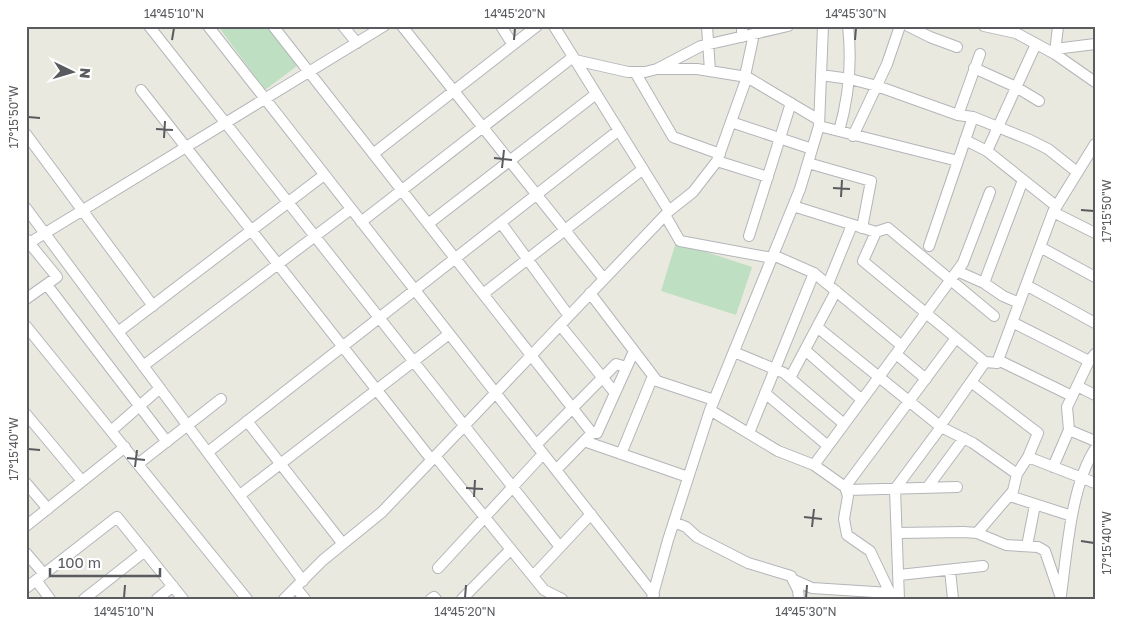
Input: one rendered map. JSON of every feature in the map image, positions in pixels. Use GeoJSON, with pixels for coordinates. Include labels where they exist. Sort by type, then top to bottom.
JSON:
{"type":"FeatureCollection","features":[{"type":"Feature","properties":{"kind":"street"},"geometry":{"type":"LineString","coordinates":[[149,26],[560,547]]}},
{"type":"Feature","properties":{"kind":"street"},"geometry":{"type":"LineString","coordinates":[[208,26],[591,514],[653,597]]}},
{"type":"Feature","properties":{"kind":"street"},"geometry":{"type":"LineString","coordinates":[[273,26],[592,433]]}},
{"type":"Feature","properties":{"kind":"street"},"geometry":{"type":"LineString","coordinates":[[343,26],[356,43]]}},
{"type":"Feature","properties":{"kind":"street"},"geometry":{"type":"LineString","coordinates":[[26,300],[57,277],[28,241],[45,233],[384,26]]}},
{"type":"Feature","properties":{"kind":"street"},"geometry":{"type":"LineString","coordinates":[[402,26],[604,279]]}},
{"type":"Feature","properties":{"kind":"street"},"geometry":{"type":"LineString","coordinates":[[501,26],[513,45]]}},
{"type":"Feature","properties":{"kind":"street"},"geometry":{"type":"LineString","coordinates":[[373,154],[537,26]]}},
{"type":"Feature","properties":{"kind":"street"},"geometry":{"type":"LineString","coordinates":[[554,26],[643,169],[680,241],[772,256],[814,273],[899,350],[926,378]]}},
{"type":"Feature","properties":{"kind":"street"},"geometry":{"type":"LineString","coordinates":[[707,26],[710,71]]}},
{"type":"Feature","properties":{"kind":"street"},"geometry":{"type":"LineString","coordinates":[[657,69],[707,45],[742,32],[754,34],[788,26]]}},
{"type":"Feature","properties":{"kind":"street"},"geometry":{"type":"LineString","coordinates":[[653,597],[674,522],[712,405],[793,206],[808,163],[819,123],[823,26]]}},
{"type":"Feature","properties":{"kind":"street"},"geometry":{"type":"LineString","coordinates":[[838,131],[846,108],[850,79],[848,26]]}},
{"type":"Feature","properties":{"kind":"street"},"geometry":{"type":"LineString","coordinates":[[852,136],[877,86],[900,26]]}},
{"type":"Feature","properties":{"kind":"street"},"geometry":{"type":"LineString","coordinates":[[908,26],[957,47]]}},
{"type":"Feature","properties":{"kind":"street"},"geometry":{"type":"LineString","coordinates":[[984,26],[1017,30],[1036,44],[1055,51],[1095,82]]}},
{"type":"Feature","properties":{"kind":"street"},"geometry":{"type":"LineString","coordinates":[[1055,51],[1058,26]]}},
{"type":"Feature","properties":{"kind":"street"},"geometry":{"type":"LineString","coordinates":[[284,599],[342,544],[382,512],[667,213],[693,192],[719,158],[746,76],[754,34]]}},
{"type":"Feature","properties":{"kind":"street"},"geometry":{"type":"LineString","coordinates":[[986,151],[1036,44]]}},
{"type":"Feature","properties":{"kind":"street"},"geometry":{"type":"LineString","coordinates":[[1055,51],[1095,44]]}},
{"type":"Feature","properties":{"kind":"street"},"geometry":{"type":"LineString","coordinates":[[958,116],[980,54]]}},
{"type":"Feature","properties":{"kind":"street"},"geometry":{"type":"LineString","coordinates":[[360,222],[574,58],[635,72],[657,69],[710,71],[746,76],[791,103],[819,123],[838,131],[958,161]]}},
{"type":"Feature","properties":{"kind":"street"},"geometry":{"type":"LineString","coordinates":[[974,68],[1016,87],[1040,101]]}},
{"type":"Feature","properties":{"kind":"street"},"geometry":{"type":"LineString","coordinates":[[635,72],[673,137],[719,158],[768,177]]}},
{"type":"Feature","properties":{"kind":"street"},"geometry":{"type":"LineString","coordinates":[[821,75],[850,79],[877,86],[958,116],[973,116],[1048,149],[1077,172]]}},
{"type":"Feature","properties":{"kind":"street"},"geometry":{"type":"LineString","coordinates":[[141,90],[376,390],[533,576],[543,594],[562,599]]}},
{"type":"Feature","properties":{"kind":"street"},"geometry":{"type":"LineString","coordinates":[[428,224],[596,94]]}},
{"type":"Feature","properties":{"kind":"street"},"geometry":{"type":"LineString","coordinates":[[749,236],[791,103]]}},
{"type":"Feature","properties":{"kind":"street"},"geometry":{"type":"LineString","coordinates":[[929,246],[973,116]]}},
{"type":"Feature","properties":{"kind":"street"},"geometry":{"type":"LineString","coordinates":[[731,122],[812,149]]}},
{"type":"Feature","properties":{"kind":"street"},"geometry":{"type":"LineString","coordinates":[[208,452],[619,130]]}},
{"type":"Feature","properties":{"kind":"street"},"geometry":{"type":"LineString","coordinates":[[26,134],[153,306]]}},
{"type":"Feature","properties":{"kind":"street"},"geometry":{"type":"LineString","coordinates":[[965,140],[986,151],[1023,180],[1055,209],[1095,234]]}},
{"type":"Feature","properties":{"kind":"street"},"geometry":{"type":"LineString","coordinates":[[876,232],[864,260],[985,362],[997,363],[1055,209],[1077,172],[1093,152]]}},
{"type":"Feature","properties":{"kind":"street"},"geometry":{"type":"LineString","coordinates":[[790,378],[817,326],[857,226],[871,181],[808,163]]}},
{"type":"Feature","properties":{"kind":"street"},"geometry":{"type":"LineString","coordinates":[[483,294],[643,169]]}},
{"type":"Feature","properties":{"kind":"street"},"geometry":{"type":"LineString","coordinates":[[118,332],[324,175]]}},
{"type":"Feature","properties":{"kind":"street"},"geometry":{"type":"LineString","coordinates":[[984,282],[1023,180]]}},
{"type":"Feature","properties":{"kind":"street"},"geometry":{"type":"LineString","coordinates":[[814,465],[963,263],[990,192]]}},
{"type":"Feature","properties":{"kind":"street"},"geometry":{"type":"LineString","coordinates":[[793,206],[876,232],[888,228],[994,316]]}},
{"type":"Feature","properties":{"kind":"street"},"geometry":{"type":"LineString","coordinates":[[26,208],[240,495],[300,584],[305,599]]}},
{"type":"Feature","properties":{"kind":"street"},"geometry":{"type":"LineString","coordinates":[[143,366],[351,209]]}},
{"type":"Feature","properties":{"kind":"street"},"geometry":{"type":"LineString","coordinates":[[500,223],[569,316]]}},
{"type":"Feature","properties":{"kind":"street"},"geometry":{"type":"LineString","coordinates":[[1040,247],[1095,277]]}},
{"type":"Feature","properties":{"kind":"street"},"geometry":{"type":"LineString","coordinates":[[957,271],[984,282],[1002,296],[1019,303]]}},
{"type":"Feature","properties":{"kind":"street"},"geometry":{"type":"LineString","coordinates":[[749,433],[814,273]]}},
{"type":"Feature","properties":{"kind":"street"},"geometry":{"type":"LineString","coordinates":[[1026,284],[1095,323]]}},
{"type":"Feature","properties":{"kind":"street"},"geometry":{"type":"LineString","coordinates":[[46,285],[167,442]]}},
{"type":"Feature","properties":{"kind":"street"},"geometry":{"type":"LineString","coordinates":[[590,294],[657,381],[712,405],[749,433],[778,451],[814,465],[846,488],[957,487]]}},
{"type":"Feature","properties":{"kind":"street"},"geometry":{"type":"LineString","coordinates":[[1012,322],[1092,358],[1067,407],[1068,430],[1052,467]]}},
{"type":"Feature","properties":{"kind":"street"},"geometry":{"type":"LineString","coordinates":[[560,325],[615,393]]}},
{"type":"Feature","properties":{"kind":"street"},"geometry":{"type":"LineString","coordinates":[[26,326],[247,599]]}},
{"type":"Feature","properties":{"kind":"street"},"geometry":{"type":"LineString","coordinates":[[817,326],[941,427],[964,438],[1017,474]]}},
{"type":"Feature","properties":{"kind":"street"},"geometry":{"type":"LineString","coordinates":[[240,495],[449,334]]}},
{"type":"Feature","properties":{"kind":"street"},"geometry":{"type":"LineString","coordinates":[[896,597],[870,551],[847,536],[844,520],[848,496],[846,488],[956,338]]}},
{"type":"Feature","properties":{"kind":"street"},"geometry":{"type":"LineString","coordinates":[[805,350],[862,400]]}},
{"type":"Feature","properties":{"kind":"street"},"geometry":{"type":"LineString","coordinates":[[556,470],[592,433],[598,433],[634,351]]}},
{"type":"Feature","properties":{"kind":"street"},"geometry":{"type":"LineString","coordinates":[[734,352],[775,369],[790,378],[844,424]]}},
{"type":"Feature","properties":{"kind":"street"},"geometry":{"type":"LineString","coordinates":[[998,360],[1072,396]]}},
{"type":"Feature","properties":{"kind":"street"},"geometry":{"type":"LineString","coordinates":[[896,597],[899,575],[895,489],[941,427],[985,362]]}},
{"type":"Feature","properties":{"kind":"street"},"geometry":{"type":"LineString","coordinates":[[536,445],[616,364],[626,368]]}},
{"type":"Feature","properties":{"kind":"street"},"geometry":{"type":"LineString","coordinates":[[621,454],[653,376]]}},
{"type":"Feature","properties":{"kind":"street"},"geometry":{"type":"LineString","coordinates":[[972,382],[1038,433],[1028,457],[1017,474],[1010,496],[977,533]]}},
{"type":"Feature","properties":{"kind":"street"},"geometry":{"type":"LineString","coordinates":[[1077,386],[1095,395]]}},
{"type":"Feature","properties":{"kind":"street"},"geometry":{"type":"LineString","coordinates":[[111,431],[160,388]]}},
{"type":"Feature","properties":{"kind":"street"},"geometry":{"type":"LineString","coordinates":[[765,393],[828,446]]}},
{"type":"Feature","properties":{"kind":"street"},"geometry":{"type":"LineString","coordinates":[[138,464],[221,398]]}},
{"type":"Feature","properties":{"kind":"street"},"geometry":{"type":"LineString","coordinates":[[26,414],[82,481]]}},
{"type":"Feature","properties":{"kind":"street"},"geometry":{"type":"LineString","coordinates":[[247,421],[342,544]]}},
{"type":"Feature","properties":{"kind":"street"},"geometry":{"type":"LineString","coordinates":[[1068,430],[1095,441]]}},
{"type":"Feature","properties":{"kind":"street"},"geometry":{"type":"LineString","coordinates":[[927,488],[964,438]]}},
{"type":"Feature","properties":{"kind":"street"},"geometry":{"type":"LineString","coordinates":[[584,441],[688,477]]}},
{"type":"Feature","properties":{"kind":"street"},"geometry":{"type":"LineString","coordinates":[[26,526],[125,447]]}},
{"type":"Feature","properties":{"kind":"street"},"geometry":{"type":"LineString","coordinates":[[1060,598],[1072,516],[1088,460],[1095,449]]}},
{"type":"Feature","properties":{"kind":"street"},"geometry":{"type":"LineString","coordinates":[[438,568],[543,454]]}},
{"type":"Feature","properties":{"kind":"street"},"geometry":{"type":"LineString","coordinates":[[1028,457],[1095,483]]}},
{"type":"Feature","properties":{"kind":"street"},"geometry":{"type":"LineString","coordinates":[[26,483],[48,509]]}},
{"type":"Feature","properties":{"kind":"street"},"geometry":{"type":"LineString","coordinates":[[1010,496],[1072,516]]}},
{"type":"Feature","properties":{"kind":"street"},"geometry":{"type":"LineString","coordinates":[[1027,546],[1035,505]]}},
{"type":"Feature","properties":{"kind":"street"},"geometry":{"type":"LineString","coordinates":[[533,576],[591,514]]}},
{"type":"Feature","properties":{"kind":"street"},"geometry":{"type":"LineString","coordinates":[[26,588],[117,517],[183,599]]}},
{"type":"Feature","properties":{"kind":"street"},"geometry":{"type":"LineString","coordinates":[[674,522],[686,526],[697,537],[748,564],[784,573],[812,588],[896,597]]}},
{"type":"Feature","properties":{"kind":"street"},"geometry":{"type":"LineString","coordinates":[[897,533],[977,533],[993,542],[1038,547],[1045,551],[1060,598]]}},
{"type":"Feature","properties":{"kind":"street"},"geometry":{"type":"LineString","coordinates":[[462,599],[511,549]]}},
{"type":"Feature","properties":{"kind":"street"},"geometry":{"type":"LineString","coordinates":[[84,599],[145,551]]}},
{"type":"Feature","properties":{"kind":"street"},"geometry":{"type":"LineString","coordinates":[[26,552],[50,599]]}},
{"type":"Feature","properties":{"kind":"street"},"geometry":{"type":"LineString","coordinates":[[899,575],[983,566]]}},
{"type":"Feature","properties":{"kind":"street"},"geometry":{"type":"LineString","coordinates":[[950,570],[953,599]]}},
{"type":"Feature","properties":{"kind":"street"},"geometry":{"type":"LineString","coordinates":[[794,580],[799,599]]}},
{"type":"Feature","properties":{"kind":"street"},"geometry":{"type":"LineString","coordinates":[[157,599],[173,586]]}},
{"type":"Feature","properties":{"kind":"street"},"geometry":{"type":"LineString","coordinates":[[431,599],[434,597],[436,599]]}},
{"type":"Feature","properties":{"kind":"green space"},"geometry":{"type":"Polygon","coordinates":[[[218,26],[268,26],[297,66],[265,90],[218,26]]]}},
{"type":"Feature","properties":{"kind":"green space"},"geometry":{"type":"Polygon","coordinates":[[[676,242],[752,267],[736,315],[661,291],[676,242]]]}}]}
